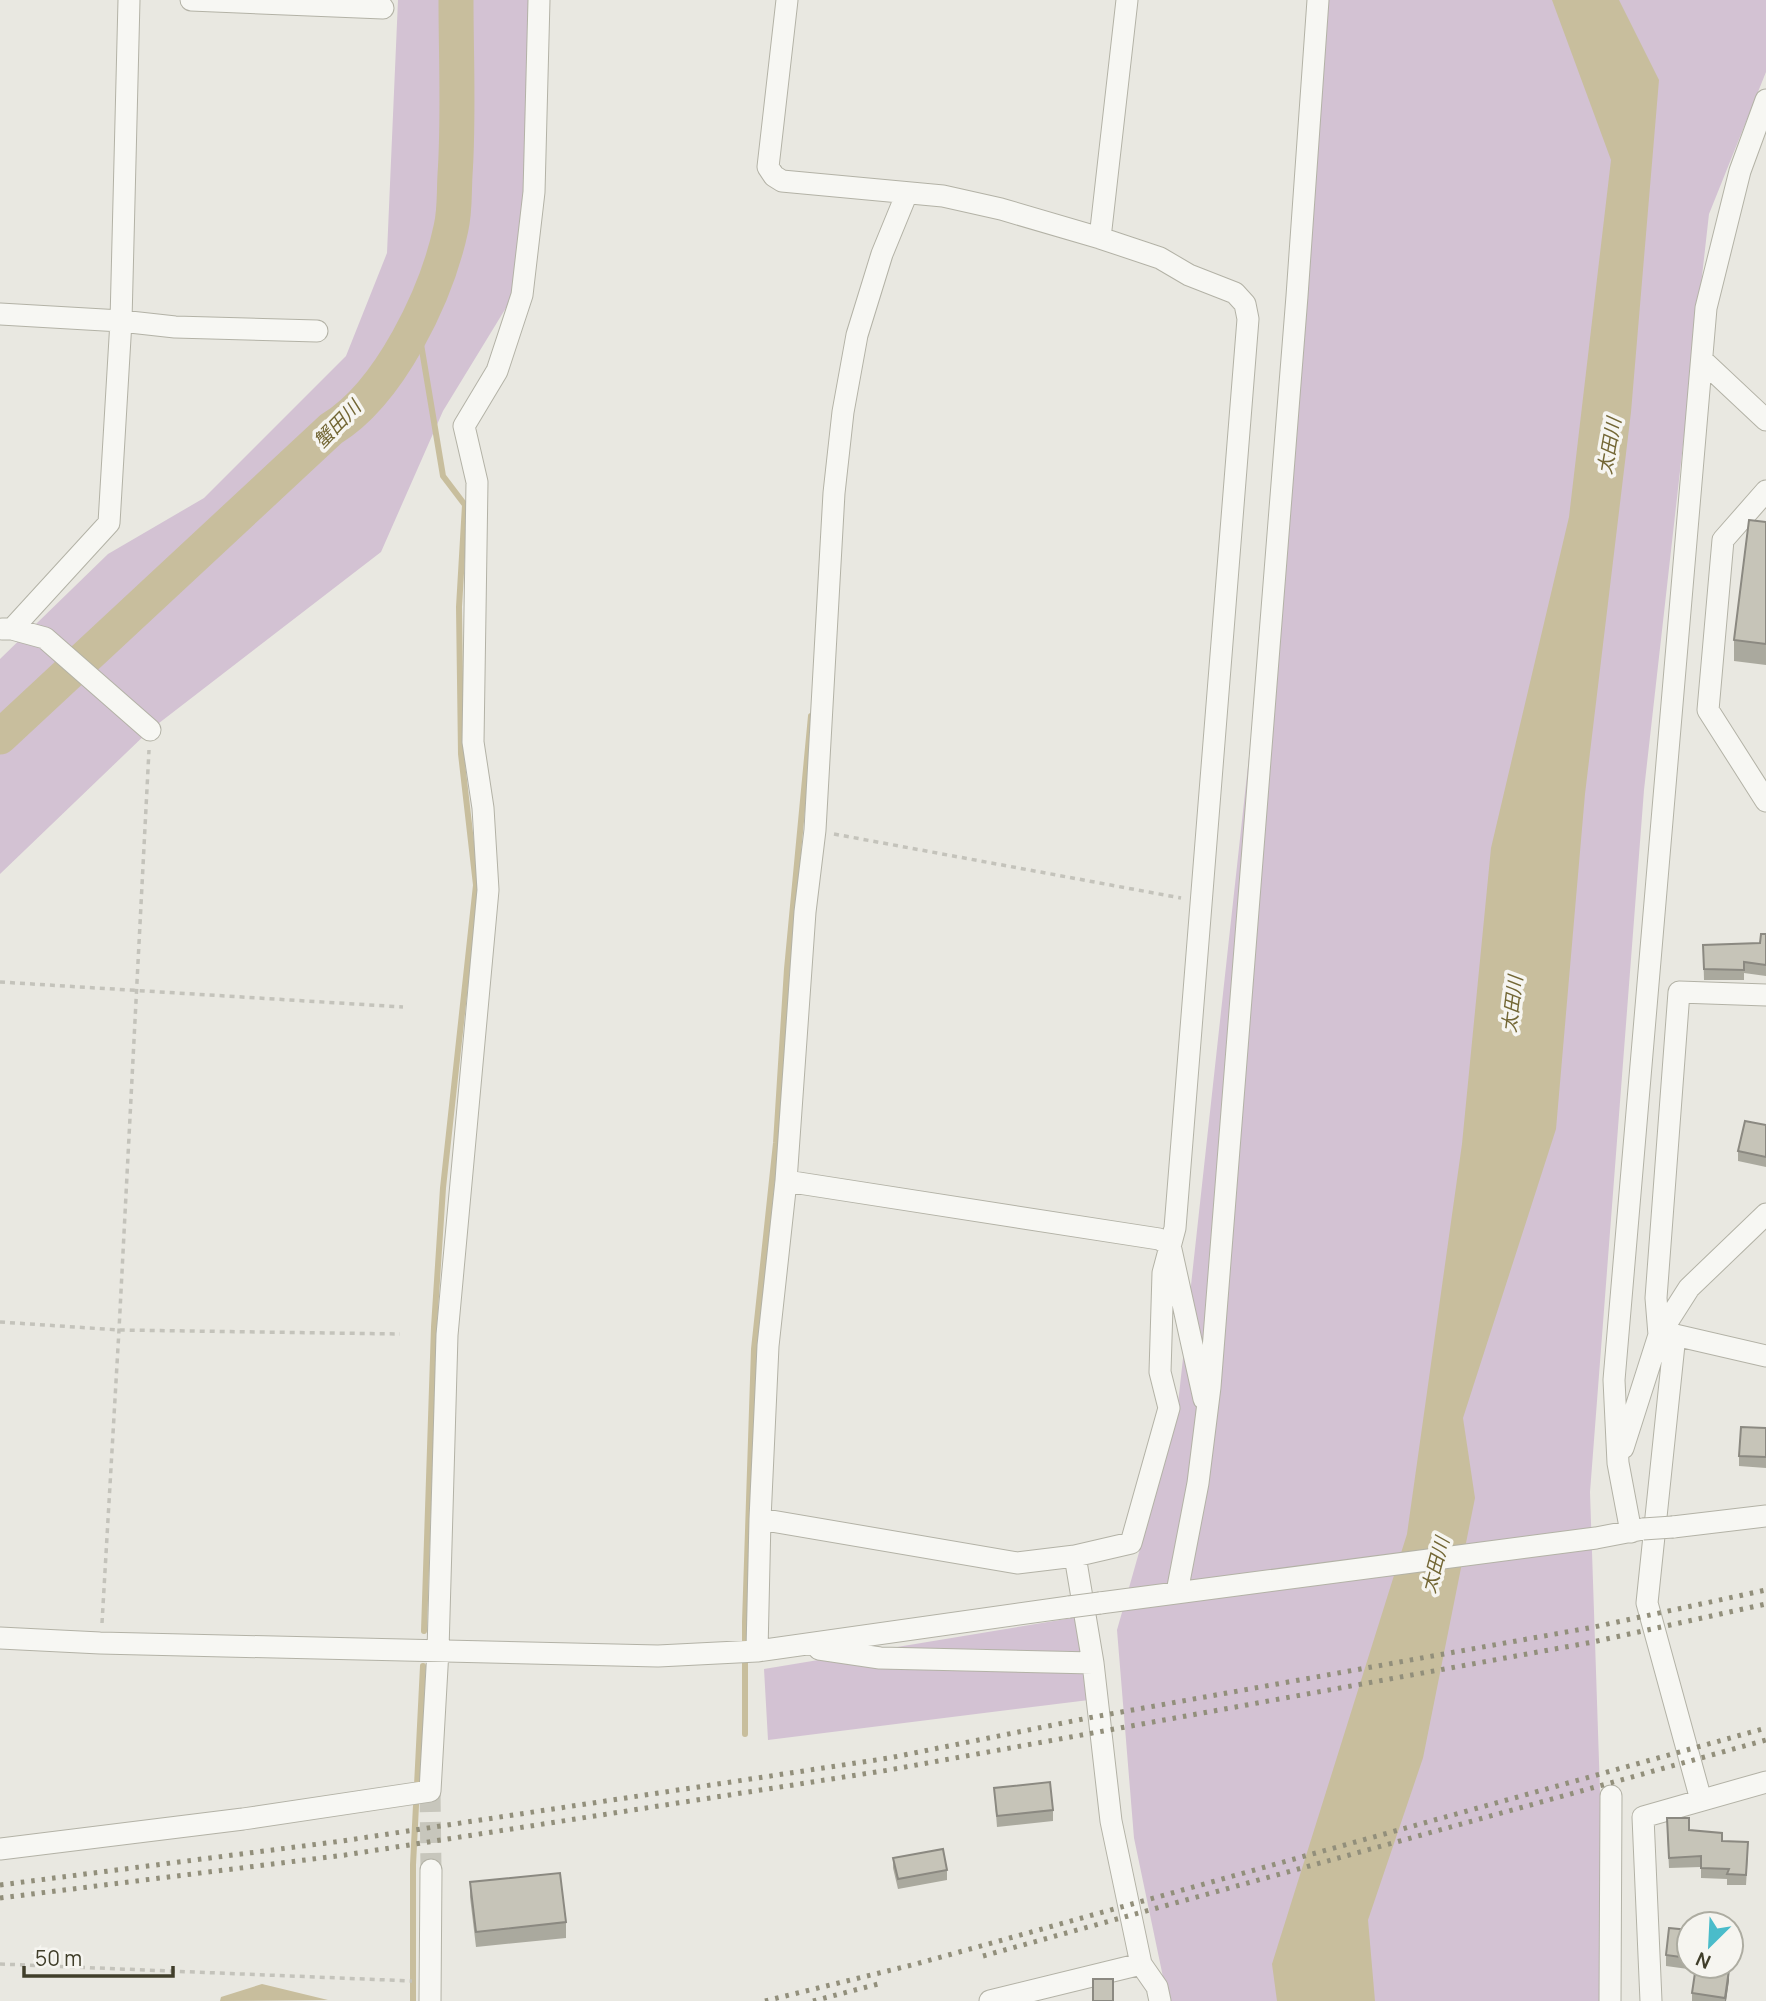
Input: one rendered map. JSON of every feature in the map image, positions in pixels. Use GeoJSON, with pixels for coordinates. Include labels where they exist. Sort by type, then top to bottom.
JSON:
{"type":"FeatureCollection","features":[{"type":"Feature","properties":{"kind":"street"},"geometry":{"type":"LineString","coordinates":[[6,629],[109,523],[121,321],[129,0]]}},
{"type":"Feature","properties":{"kind":"street"},"geometry":{"type":"LineString","coordinates":[[191,0],[383,8]]}},
{"type":"Feature","properties":{"kind":"street"},"geometry":{"type":"LineString","coordinates":[[0,1850],[243,1819],[430,1791],[438,1650],[447,1335],[488,890],[483,808],[474,742],[477,482],[464,426],[497,371],[522,295],[534,192],[539,0]]}},
{"type":"Feature","properties":{"kind":"street"},"geometry":{"type":"LineString","coordinates":[[760,1519],[1017,1563],[1075,1556],[1131,1543],[1170,1408],[1160,1372],[1163,1273],[1175,1228],[1248,319],[1245,304],[1235,293],[1189,275],[1160,258],[1100,238],[943,196],[782,181],[774,176],[768,167],[787,0]]}},
{"type":"Feature","properties":{"kind":"street"},"geometry":{"type":"LineString","coordinates":[[1100,238],[1127,0]]}},
{"type":"Feature","properties":{"kind":"street"},"geometry":{"type":"LineString","coordinates":[[1180,1591],[1207,1411],[1296,310],[1318,0]]}},
{"type":"Feature","properties":{"kind":"street"},"geometry":{"type":"LineString","coordinates":[[1637,1531],[1618,1464],[1614,1380],[1706,308],[1740,171],[1766,100]]}},
{"type":"Feature","properties":{"kind":"street"},"geometry":{"type":"LineString","coordinates":[[757,1651],[768,1346],[786,1181],[798,999],[815,830],[834,493],[843,412],[856,335],[907,194]]}},
{"type":"Feature","properties":{"kind":"street"},"geometry":{"type":"LineString","coordinates":[[0,314],[175,327],[317,331]]}},
{"type":"Feature","properties":{"kind":"street"},"geometry":{"type":"LineString","coordinates":[[1702,360],[1766,420]]}},
{"type":"Feature","properties":{"kind":"street"},"geometry":{"type":"LineString","coordinates":[[1766,491],[1723,540],[1708,710],[1766,801]]}},
{"type":"Feature","properties":{"kind":"street"},"geometry":{"type":"LineString","coordinates":[[6,629],[45,638],[150,730]]}},
{"type":"Feature","properties":{"kind":"street"},"geometry":{"type":"LineString","coordinates":[[1701,1801],[1647,1603],[1667,1335],[1656,1298],[1679,992],[1766,995]]}},
{"type":"Feature","properties":{"kind":"street"},"geometry":{"type":"LineString","coordinates":[[786,1181],[1159,1239],[1170,1245],[1207,1411]]}},
{"type":"Feature","properties":{"kind":"street"},"geometry":{"type":"LineString","coordinates":[[1618,1464],[1667,1335],[1689,1288],[1766,1214]]}},
{"type":"Feature","properties":{"kind":"street"},"geometry":{"type":"LineString","coordinates":[[1667,1335],[1763,1353]]}},
{"type":"Feature","properties":{"kind":"street"},"geometry":{"type":"LineString","coordinates":[[0,1637],[100,1643],[658,1656],[757,1651],[1180,1591],[1766,1516]]}},
{"type":"Feature","properties":{"kind":"street"},"geometry":{"type":"LineString","coordinates":[[1075,1556],[1093,1663],[1111,1821],[1141,1964],[1157,1987],[1160,2001]]}},
{"type":"Feature","properties":{"kind":"street"},"geometry":{"type":"LineString","coordinates":[[809,1644],[824,1651],[880,1658],[1093,1663]]}},
{"type":"Feature","properties":{"kind":"street"},"geometry":{"type":"LineString","coordinates":[[1651,2001],[1643,1817],[1766,1782]]}},
{"type":"Feature","properties":{"kind":"street"},"geometry":{"type":"LineString","coordinates":[[1610,2001],[1611,1796]]}},
{"type":"Feature","properties":{"kind":"street"},"geometry":{"type":"LineString","coordinates":[[430,2001],[431,1870]]}},
{"type":"Feature","properties":{"kind":"street"},"geometry":{"type":"LineString","coordinates":[[990,2001],[1141,1964]]}},
{"type":"Feature","properties":{"kind":"path"},"geometry":{"type":"LineString","coordinates":[[100,1643],[150,730]]}},
{"type":"Feature","properties":{"kind":"path"},"geometry":{"type":"LineString","coordinates":[[815,830],[1200,901]]}},
{"type":"Feature","properties":{"kind":"path"},"geometry":{"type":"LineString","coordinates":[[0,982],[403,1007]]}},
{"type":"Feature","properties":{"kind":"path"},"geometry":{"type":"LineString","coordinates":[[0,1322],[119,1330],[400,1334]]}},
{"type":"Feature","properties":{"kind":"path"},"geometry":{"type":"LineString","coordinates":[[0,1964],[407,1980]]}},
{"type":"Feature","properties":{"kind":"shaded area"},"geometry":{"type":"Polygon","coordinates":[[[398,0],[531,0],[527,155],[512,298],[443,411],[381,552],[150,730],[0,874],[0,659],[108,554],[204,498],[346,356],[387,253],[398,0]]]}},
{"type":"Feature","properties":{"kind":"shaded area"},"geometry":{"type":"Polygon","coordinates":[[[1326,0],[1766,0],[1766,72],[1709,214],[1644,790],[1590,1492],[1607,2001],[1168,2001],[1134,1838],[1117,1630],[1176,1422],[1289,392],[1326,0]]]}},
{"type":"Feature","properties":{"kind":"shaded area"},"geometry":{"type":"Polygon","coordinates":[[[1078,1617],[1089,1700],[768,1740],[764,1669],[1078,1617]]]}},
{"type":"Feature","properties":{"kind":"water","name":"太田川"},"geometry":{"type":"Polygon","coordinates":[[[1552,0],[1619,0],[1659,80],[1631,412],[1585,794],[1556,1129],[1463,1418],[1475,1498],[1423,1758],[1368,1920],[1375,2001],[1277,2001],[1272,1964],[1407,1534],[1462,1144],[1491,848],[1569,517],[1611,160],[1552,0]]]}},
{"type":"Feature","properties":{"kind":"water"},"geometry":{"type":"Polygon","coordinates":[[[262,1984],[328,2000],[220,2001],[221,1997],[262,1984]]]}},
{"type":"Feature","properties":{"kind":"building"},"geometry":{"type":"Polygon","coordinates":[[[1749,520],[1766,522],[1766,644],[1734,640],[1749,520]]]}},
{"type":"Feature","properties":{"kind":"building"},"geometry":{"type":"Polygon","coordinates":[[[1761,934],[1766,934],[1766,965],[1744,962],[1744,970],[1704,969],[1703,945],[1760,943],[1761,934]]]}},
{"type":"Feature","properties":{"kind":"building"},"geometry":{"type":"Polygon","coordinates":[[[1745,1121],[1766,1125],[1766,1157],[1738,1151],[1745,1121]]]}},
{"type":"Feature","properties":{"kind":"building"},"geometry":{"type":"Polygon","coordinates":[[[1741,1427],[1766,1428],[1766,1457],[1739,1456],[1741,1427]]]}},
{"type":"Feature","properties":{"kind":"building"},"geometry":{"type":"Polygon","coordinates":[[[1050,1782],[1053,1810],[997,1816],[994,1788],[1050,1782]]]}},
{"type":"Feature","properties":{"kind":"building"},"geometry":{"type":"Polygon","coordinates":[[[1667,1818],[1689,1818],[1689,1830],[1722,1833],[1722,1841],[1748,1842],[1746,1875],[1727,1874],[1729,1869],[1701,1868],[1701,1856],[1669,1858],[1667,1818]]]}},
{"type":"Feature","properties":{"kind":"building"},"geometry":{"type":"Polygon","coordinates":[[[943,1849],[947,1870],[898,1879],[893,1858],[943,1849]]]}},
{"type":"Feature","properties":{"kind":"building"},"geometry":{"type":"Polygon","coordinates":[[[560,1873],[566,1922],[476,1932],[470,1882],[560,1873]]]}},
{"type":"Feature","properties":{"kind":"building"},"geometry":{"type":"Polygon","coordinates":[[[1669,1928],[1675,1929],[1675,1956],[1666,1955],[1669,1928]]]}},
{"type":"Feature","properties":{"kind":"building"},"geometry":{"type":"Polygon","coordinates":[[[1093,1979],[1113,1979],[1113,2001],[1093,2001],[1093,1979]]]}},
{"type":"Feature","properties":{"kind":"building"},"geometry":{"type":"Polygon","coordinates":[[[1694,1980],[1728,1980],[1725,1998],[1692,1993],[1694,1980]]]}},
{"type":"Feature","properties":{"kind":"waterway","name":"蟹田川"},"geometry":{"type":"LineString","coordinates":[[0,737],[331,429],[353,413],[373,392],[408,340],[435,282],[452,222],[457,131],[456,0]]}},
{"type":"Feature","properties":{"kind":"waterway"},"geometry":{"type":"LineString","coordinates":[[417,320],[443,476],[465,505],[459,607],[461,754],[476,885],[443,1188],[434,1327],[424,1631]]}},
{"type":"Feature","properties":{"kind":"waterway"},"geometry":{"type":"LineString","coordinates":[[745,1734],[745,1622],[754,1349],[776,1143],[787,969],[811,716]]}},
{"type":"Feature","properties":{"kind":"waterway"},"geometry":{"type":"LineString","coordinates":[[413,2001],[413,1865],[423,1666]]}},
{"type":"Feature","properties":{"kind":"tunnel"},"geometry":{"type":"LineString","coordinates":[[430,1791],[431,1870]]}},
{"type":"Feature","properties":{"kind":"railway"},"geometry":{"type":"LineString","coordinates":[[0,1885],[342,1841],[889,1758],[1088,1718],[1594,1627],[1766,1590]]}},
{"type":"Feature","properties":{"kind":"railway"},"geometry":{"type":"LineString","coordinates":[[0,1898],[345,1855],[889,1770],[1593,1642],[1766,1604]]}},
{"type":"Feature","properties":{"kind":"railway"},"geometry":{"type":"LineString","coordinates":[[765,2001],[916,1964],[1766,1728]]}},
{"type":"Feature","properties":{"kind":"railway"},"geometry":{"type":"LineString","coordinates":[[983,1956],[1766,1740]]}},
{"type":"Feature","properties":{"kind":"railway"},"geometry":{"type":"LineString","coordinates":[[813,2001],[882,1983]]}}]}
